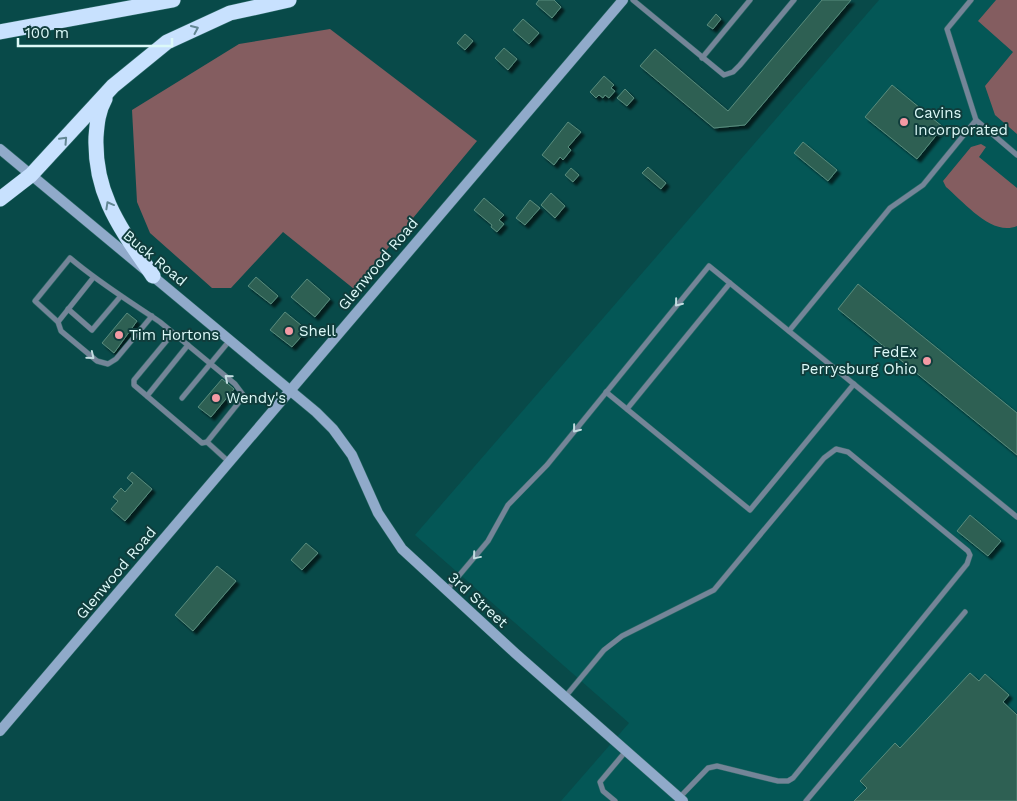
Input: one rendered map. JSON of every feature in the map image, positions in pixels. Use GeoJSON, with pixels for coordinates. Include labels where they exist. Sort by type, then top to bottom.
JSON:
{"type":"FeatureCollection","features":[{"type":"Feature","properties":{"kind":"highway"},"geometry":{"type":"LineString","coordinates":[[0,32],[173,0]]}},
{"type":"Feature","properties":{"kind":"highway"},"geometry":{"type":"LineString","coordinates":[[0,199],[31,175],[113,86],[166,42],[230,13],[289,0]]}},
{"type":"Feature","properties":{"kind":"highway"},"geometry":{"type":"LineString","coordinates":[[113,86],[102,106],[97,123],[95,157],[103,194],[125,235],[153,276]]}},
{"type":"Feature","properties":{"kind":"street","name":"Glenwood Road"},"geometry":{"type":"LineString","coordinates":[[0,731],[623,0]]}},
{"type":"Feature","properties":{"kind":"street","name":"Buck Road"},"geometry":{"type":"LineString","coordinates":[[0,149],[290,390]]}},
{"type":"Feature","properties":{"kind":"street","name":"3rd Street"},"geometry":{"type":"LineString","coordinates":[[290,390],[316,412],[343,442],[360,469],[378,512],[393,538],[421,568],[681,799]]}},
{"type":"Feature","properties":{"kind":"lane"},"geometry":{"type":"LineString","coordinates":[[633,0],[721,74],[728,75],[733,72],[794,0]]}},
{"type":"Feature","properties":{"kind":"lane"},"geometry":{"type":"LineString","coordinates":[[702,58],[750,0]]}},
{"type":"Feature","properties":{"kind":"lane"},"geometry":{"type":"LineString","coordinates":[[971,0],[947,29],[976,120],[1017,155]]}},
{"type":"Feature","properties":{"kind":"lane"},"geometry":{"type":"LineString","coordinates":[[789,331],[890,208],[923,184],[976,120]]}},
{"type":"Feature","properties":{"kind":"lane"},"geometry":{"type":"LineString","coordinates":[[152,316],[116,359],[108,364],[97,361],[61,331],[58,322],[35,301],[70,258],[93,278],[152,316],[188,345],[235,384],[244,396],[207,442]]}},
{"type":"Feature","properties":{"kind":"lane"},"geometry":{"type":"LineString","coordinates":[[446,591],[488,541],[508,505],[547,464],[709,266],[1017,517]]}},
{"type":"Feature","properties":{"kind":"lane"},"geometry":{"type":"LineString","coordinates":[[58,322],[93,278]]}},
{"type":"Feature","properties":{"kind":"lane"},"geometry":{"type":"LineString","coordinates":[[627,409],[730,282]]}},
{"type":"Feature","properties":{"kind":"lane"},"geometry":{"type":"LineString","coordinates":[[68,309],[92,330],[120,297]]}},
{"type":"Feature","properties":{"kind":"lane"},"geometry":{"type":"LineString","coordinates":[[173,333],[134,380],[134,385],[202,443],[207,442],[230,462]]}},
{"type":"Feature","properties":{"kind":"lane"},"geometry":{"type":"LineString","coordinates":[[182,398],[230,340]]}},
{"type":"Feature","properties":{"kind":"lane"},"geometry":{"type":"LineString","coordinates":[[147,396],[188,345]]}},
{"type":"Feature","properties":{"kind":"lane"},"geometry":{"type":"LineString","coordinates":[[606,392],[750,510],[854,384]]}},
{"type":"Feature","properties":{"kind":"lane"},"geometry":{"type":"LineString","coordinates":[[565,697],[604,650],[622,636],[714,590],[824,458],[836,449],[848,452],[968,551],[970,555],[967,564],[792,778],[788,781],[778,781],[718,766],[708,768],[681,799]]}},
{"type":"Feature","properties":{"kind":"lane"},"geometry":{"type":"LineString","coordinates":[[806,801],[965,612]]}},
{"type":"Feature","properties":{"kind":"lane"},"geometry":{"type":"LineString","coordinates":[[615,801],[603,791],[600,782],[626,751]]}},
{"type":"Feature","properties":{"kind":"shaded area"},"geometry":{"type":"Polygon","coordinates":[[[879,0],[1017,0],[1017,801],[561,801],[629,723],[415,535],[879,0]]]}},
{"type":"Feature","properties":{"kind":"shaded area"},"geometry":{"type":"Polygon","coordinates":[[[996,0],[1017,0],[1017,134],[995,115],[985,86],[1013,52],[978,21],[996,0]]]}},
{"type":"Feature","properties":{"kind":"shaded area"},"geometry":{"type":"Polygon","coordinates":[[[330,29],[477,141],[354,289],[283,232],[231,288],[212,288],[150,233],[137,202],[132,110],[239,44],[330,29]]]}},
{"type":"Feature","properties":{"kind":"shaded area"},"geometry":{"type":"Polygon","coordinates":[[[981,144],[986,147],[979,157],[1017,188],[1017,226],[1008,228],[998,227],[988,222],[961,201],[946,187],[943,181],[971,147],[981,144]]]}},
{"type":"Feature","properties":{"kind":"building"},"geometry":{"type":"Polygon","coordinates":[[[539,0],[554,0],[561,7],[552,18],[536,4],[539,0]]]}},
{"type":"Feature","properties":{"kind":"building"},"geometry":{"type":"Polygon","coordinates":[[[822,0],[851,0],[745,125],[714,128],[640,66],[655,49],[728,111],[822,0]]]}},
{"type":"Feature","properties":{"kind":"building"},"geometry":{"type":"Polygon","coordinates":[[[716,14],[721,19],[713,29],[707,25],[716,14]]]}},
{"type":"Feature","properties":{"kind":"building"},"geometry":{"type":"Polygon","coordinates":[[[523,19],[539,33],[529,44],[513,30],[523,19]]]}},
{"type":"Feature","properties":{"kind":"building"},"geometry":{"type":"Polygon","coordinates":[[[465,34],[473,41],[465,50],[457,43],[465,34]]]}},
{"type":"Feature","properties":{"kind":"building"},"geometry":{"type":"Polygon","coordinates":[[[504,48],[517,59],[508,70],[495,58],[504,48]]]}},
{"type":"Feature","properties":{"kind":"building"},"geometry":{"type":"Polygon","coordinates":[[[604,76],[614,85],[611,88],[615,91],[609,98],[605,95],[603,98],[599,95],[596,98],[590,92],[604,76]]]}},
{"type":"Feature","properties":{"kind":"building","name":"Cavins Incorporated"},"geometry":{"type":"Polygon","coordinates":[[[892,85],[943,127],[917,159],[865,117],[892,85]]]}},
{"type":"Feature","properties":{"kind":"building"},"geometry":{"type":"Polygon","coordinates":[[[625,89],[634,98],[627,106],[617,98],[625,89]]]}},
{"type":"Feature","properties":{"kind":"building"},"geometry":{"type":"Polygon","coordinates":[[[568,122],[581,132],[568,147],[571,150],[563,160],[560,157],[554,165],[542,155],[568,122]]]}},
{"type":"Feature","properties":{"kind":"building"},"geometry":{"type":"Polygon","coordinates":[[[803,142],[837,170],[828,181],[794,153],[803,142]]]}},
{"type":"Feature","properties":{"kind":"building"},"geometry":{"type":"Polygon","coordinates":[[[648,167],[666,183],[661,189],[642,173],[648,167]]]}},
{"type":"Feature","properties":{"kind":"building"},"geometry":{"type":"Polygon","coordinates":[[[571,168],[579,175],[573,182],[565,175],[571,168]]]}},
{"type":"Feature","properties":{"kind":"building"},"geometry":{"type":"Polygon","coordinates":[[[551,193],[565,206],[555,218],[541,205],[551,193]]]}},
{"type":"Feature","properties":{"kind":"building"},"geometry":{"type":"Polygon","coordinates":[[[484,198],[504,215],[499,220],[504,224],[497,232],[491,227],[492,225],[474,210],[484,198]]]}},
{"type":"Feature","properties":{"kind":"building"},"geometry":{"type":"Polygon","coordinates":[[[530,200],[540,208],[525,225],[516,218],[530,200]]]}},
{"type":"Feature","properties":{"kind":"building"},"geometry":{"type":"Polygon","coordinates":[[[256,277],[278,296],[271,304],[248,286],[256,277]]]}},
{"type":"Feature","properties":{"kind":"building"},"geometry":{"type":"Polygon","coordinates":[[[307,279],[330,299],[315,317],[291,297],[307,279]]]}},
{"type":"Feature","properties":{"kind":"building","name":"FedEx Perrysburg Ohio"},"geometry":{"type":"Polygon","coordinates":[[[858,284],[1017,413],[1017,455],[838,309],[858,284]]]}},
{"type":"Feature","properties":{"kind":"building"},"geometry":{"type":"Polygon","coordinates":[[[285,312],[307,330],[292,347],[270,330],[285,312]]]}},
{"type":"Feature","properties":{"kind":"building","name":"Tim Hortons"},"geometry":{"type":"Polygon","coordinates":[[[127,313],[137,321],[114,353],[102,343],[127,313]]]}},
{"type":"Feature","properties":{"kind":"building","name":"Wendy's"},"geometry":{"type":"Polygon","coordinates":[[[222,379],[234,389],[211,417],[198,407],[222,379]]]}},
{"type":"Feature","properties":{"kind":"building"},"geometry":{"type":"Polygon","coordinates":[[[132,472],[152,489],[125,521],[111,509],[118,501],[113,497],[121,488],[125,492],[133,483],[127,478],[132,472]]]}},
{"type":"Feature","properties":{"kind":"building"},"geometry":{"type":"Polygon","coordinates":[[[970,515],[1001,541],[988,556],[957,531],[970,515]]]}},
{"type":"Feature","properties":{"kind":"building"},"geometry":{"type":"Polygon","coordinates":[[[306,543],[318,553],[302,570],[291,560],[306,543]]]}},
{"type":"Feature","properties":{"kind":"building"},"geometry":{"type":"Polygon","coordinates":[[[217,566],[236,581],[193,631],[175,615],[217,566]]]}},
{"type":"Feature","properties":{"kind":"building"},"geometry":{"type":"Polygon","coordinates":[[[970,673],[979,681],[985,674],[1009,695],[1003,702],[1017,715],[1017,801],[854,801],[867,788],[860,781],[895,743],[900,748],[970,673]]]}},
{"type":"Feature","properties":{"kind":"place","name":"Cavins Incorporated"},"geometry":{"type":"Point","coordinates":[904,122]}},
{"type":"Feature","properties":{"kind":"place","name":"Shell"},"geometry":{"type":"Point","coordinates":[289,331]}},
{"type":"Feature","properties":{"kind":"place","name":"Tim Hortons"},"geometry":{"type":"Point","coordinates":[119,335]}},
{"type":"Feature","properties":{"kind":"place","name":"FedEx Perrysburg Ohio"},"geometry":{"type":"Point","coordinates":[927,361]}},
{"type":"Feature","properties":{"kind":"place","name":"Wendy's"},"geometry":{"type":"Point","coordinates":[216,398]}}]}
